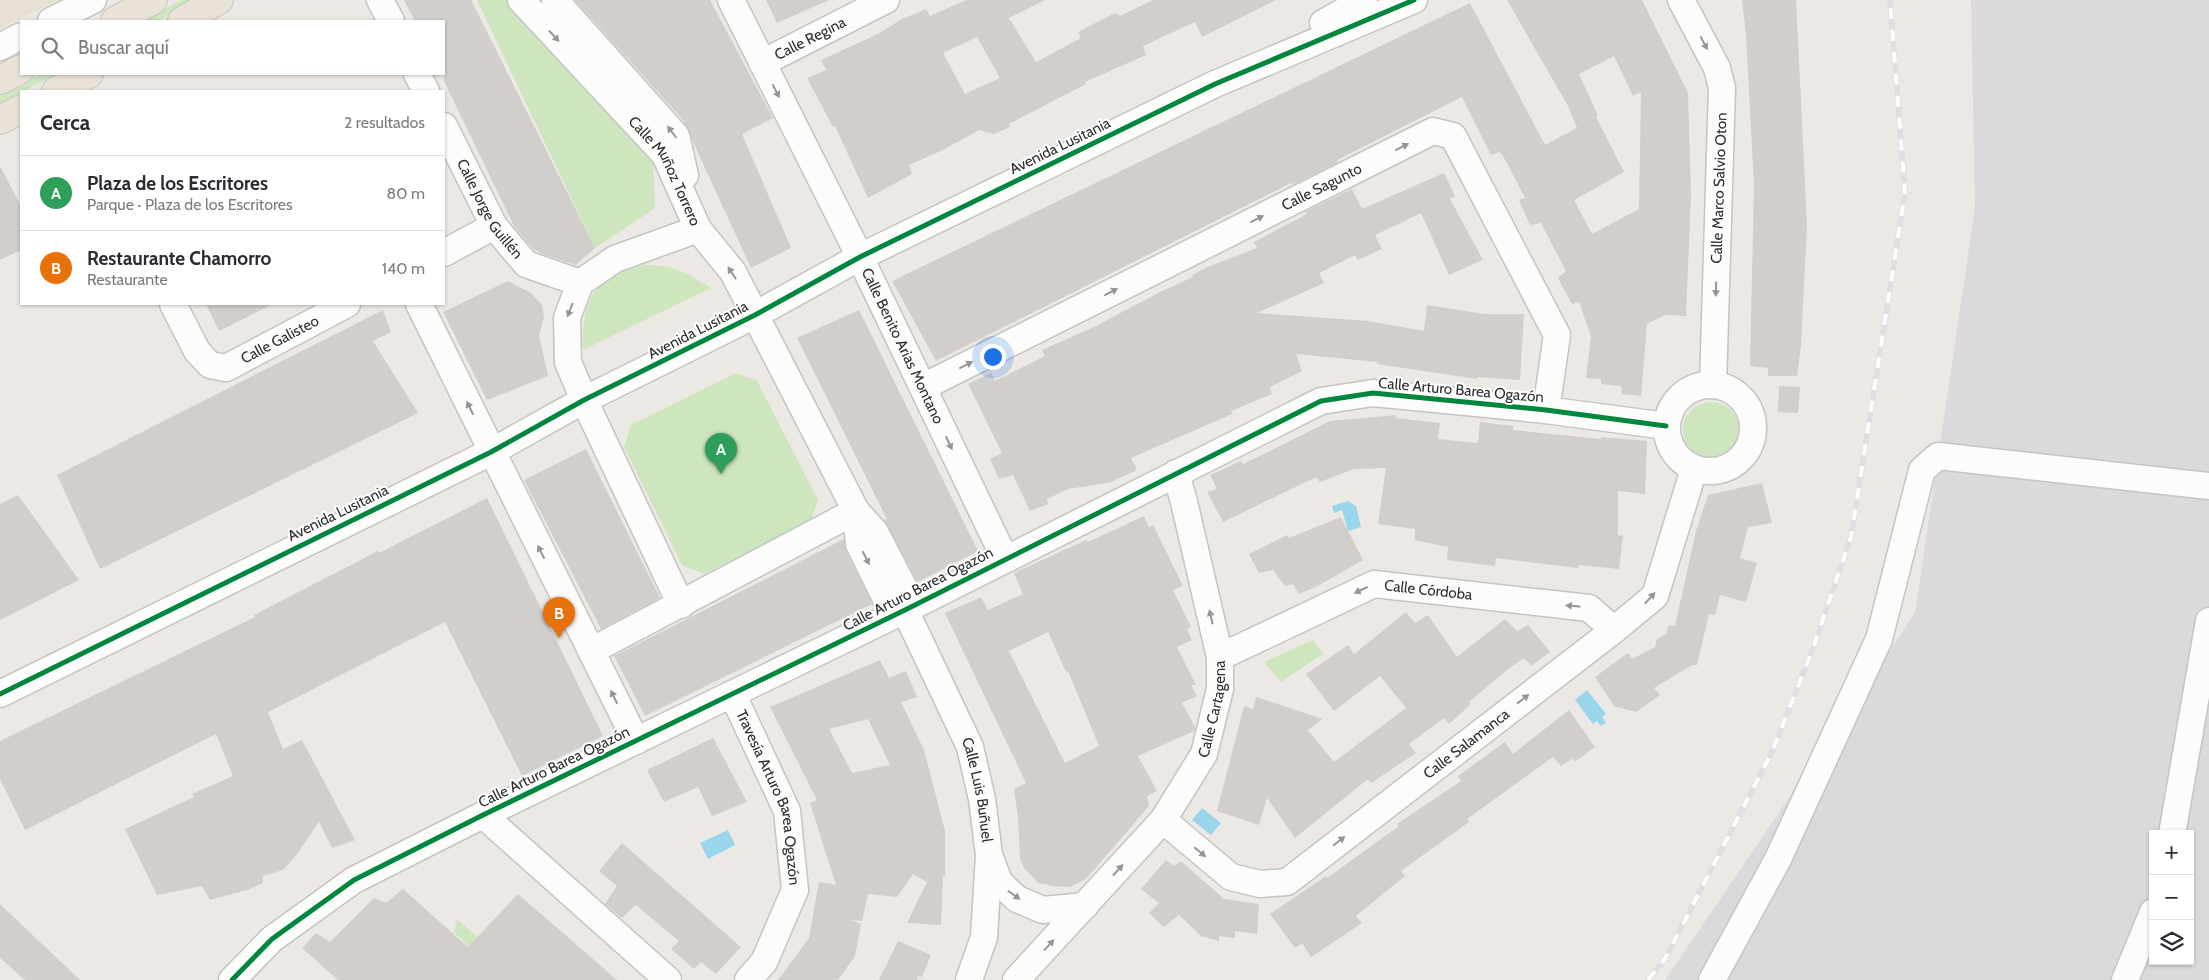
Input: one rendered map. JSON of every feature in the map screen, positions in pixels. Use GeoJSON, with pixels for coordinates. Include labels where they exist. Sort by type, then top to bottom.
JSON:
{"type":"FeatureCollection","features":[{"type":"Feature","properties":{"kind":"highway"},"geometry":{"type":"LineString","coordinates":[[121,13],[153,0]]}},
{"type":"Feature","properties":{"kind":"highway"},"geometry":{"type":"LineString","coordinates":[[184,20],[220,0]]}},
{"type":"Feature","properties":{"kind":"highway"},"geometry":{"type":"LineString","coordinates":[[0,80],[20,70]]}},
{"type":"Feature","properties":{"kind":"highway"},"geometry":{"type":"LineString","coordinates":[[58,90],[87,75]]}},
{"type":"Feature","properties":{"kind":"highway"},"geometry":{"type":"LineString","coordinates":[[0,120],[20,110]]}},
{"type":"Feature","properties":{"kind":"street"},"geometry":{"type":"LineString","coordinates":[[53,20],[93,0]]}},
{"type":"Feature","properties":{"kind":"street"},"geometry":{"type":"LineString","coordinates":[[380,0],[390,20]]}},
{"type":"Feature","properties":{"kind":"street","name":"Calle Muñoz Torrero"},"geometry":{"type":"LineString","coordinates":[[521,0],[666,155],[698,229]]}},
{"type":"Feature","properties":{"kind":"street","name":"Calle Muñoz Torrero"},"geometry":{"type":"LineString","coordinates":[[554,0],[676,136],[698,229]]}},
{"type":"Feature","properties":{"kind":"street","name":"Calle Benito Arias Montano"},"geometry":{"type":"LineString","coordinates":[[731,0],[860,258],[1005,559]]}},
{"type":"Feature","properties":{"kind":"street","name":"Calle Regina"},"geometry":{"type":"LineString","coordinates":[[762,63],[886,0]]}},
{"type":"Feature","properties":{"kind":"street"},"geometry":{"type":"LineString","coordinates":[[1192,95],[1364,0]]}},
{"type":"Feature","properties":{"kind":"street","name":"Avenida Lusitania"},"geometry":{"type":"LineString","coordinates":[[0,694],[491,452],[584,400],[755,315],[860,258],[1192,95],[1414,0]]}},
{"type":"Feature","properties":{"kind":"street","name":"Calle Marco Salvio Oton"},"geometry":{"type":"LineString","coordinates":[[1682,0],[1717,68],[1722,88],[1713,385]]}},
{"type":"Feature","properties":{"kind":"street"},"geometry":{"type":"LineString","coordinates":[[0,47],[20,37]]}},
{"type":"Feature","properties":{"kind":"street"},"geometry":{"type":"LineString","coordinates":[[92,90],[100,75]]}},
{"type":"Feature","properties":{"kind":"street"},"geometry":{"type":"LineString","coordinates":[[418,75],[425,90]]}},
{"type":"Feature","properties":{"kind":"street","name":"Calle Jorge Guillén"},"geometry":{"type":"LineString","coordinates":[[445,128],[494,226],[526,264],[580,283]]}},
{"type":"Feature","properties":{"kind":"street","name":"Calle Sagunto"},"geometry":{"type":"LineString","coordinates":[[922,387],[1433,131],[1453,136],[1558,335],[1546,410]]}},
{"type":"Feature","properties":{"kind":"street"},"geometry":{"type":"LineString","coordinates":[[445,252],[494,226]]}},
{"type":"Feature","properties":{"kind":"street"},"geometry":{"type":"LineString","coordinates":[[680,604],[568,362],[567,318],[580,283],[615,259],[698,229],[733,272],[856,512],[859,544],[890,605],[905,610]]}},
{"type":"Feature","properties":{"kind":"street","name":"Calle Galisteo"},"geometry":{"type":"LineString","coordinates":[[174,305],[197,350],[210,365],[226,368],[346,305]]}},
{"type":"Feature","properties":{"kind":"street"},"geometry":{"type":"LineString","coordinates":[[419,305],[636,741]]}},
{"type":"Feature","properties":{"kind":"street"},"geometry":{"type":"LineString","coordinates":[[1713,385],[1730,390],[1742,400],[1750,413],[1753,432],[1749,446],[1742,458],[1726,469],[1710,472],[1694,469],[1682,462],[1668,442],[1666,426],[1670,411],[1681,395],[1696,387],[1713,385]]}},
{"type":"Feature","properties":{"kind":"street","name":"Calle Arturo Barea Ogazón"},"geometry":{"type":"LineString","coordinates":[[232,980],[272,938],[354,880],[483,815],[905,610],[1321,401],[1373,393],[1546,410],[1666,426]]}},
{"type":"Feature","properties":{"kind":"street"},"geometry":{"type":"LineString","coordinates":[[1712,980],[1778,859],[1879,639],[1922,470],[1938,456],[2209,486]]}},
{"type":"Feature","properties":{"kind":"street","name":"Calle Salamanca"},"geometry":{"type":"LineString","coordinates":[[1163,820],[1231,877],[1260,884],[1287,882],[1614,630],[1655,596],[1694,469]]}},
{"type":"Feature","properties":{"kind":"street","name":"Calle Cartagena"},"geometry":{"type":"LineString","coordinates":[[1016,980],[1163,820],[1204,754],[1220,689],[1220,657],[1176,473]]}},
{"type":"Feature","properties":{"kind":"street"},"geometry":{"type":"LineString","coordinates":[[592,652],[856,512]]}},
{"type":"Feature","properties":{"kind":"street","name":"Calle Córdoba"},"geometry":{"type":"LineString","coordinates":[[1220,657],[1374,584],[1589,608],[1614,630]]}},
{"type":"Feature","properties":{"kind":"street","name":"Calle Luis Buñuel"},"geometry":{"type":"LineString","coordinates":[[905,610],[970,747],[982,799],[989,855],[984,937],[969,980]]}},
{"type":"Feature","properties":{"kind":"street"},"geometry":{"type":"LineString","coordinates":[[2173,830],[2209,621]]}},
{"type":"Feature","properties":{"kind":"street","name":"Travesía Arturo Barea Ogazón"},"geometry":{"type":"LineString","coordinates":[[733,695],[787,811],[796,890],[764,962],[748,980]]}},
{"type":"Feature","properties":{"kind":"street"},"geometry":{"type":"LineString","coordinates":[[483,815],[668,980]]}},
{"type":"Feature","properties":{"kind":"street"},"geometry":{"type":"LineString","coordinates":[[989,855],[999,882],[1016,899],[1043,910],[1085,906]]}},
{"type":"Feature","properties":{"kind":"street"},"geometry":{"type":"LineString","coordinates":[[2125,980],[2150,920]]}},
{"type":"Feature","properties":{"kind":"street"},"geometry":{"type":"LineString","coordinates":[[2145,980],[2149,960]]}},
{"type":"Feature","properties":{"kind":"shaded area"},"geometry":{"type":"Polygon","coordinates":[[[0,0],[58,0],[0,29],[0,0]]]}},
{"type":"Feature","properties":{"kind":"shaded area"},"geometry":{"type":"Polygon","coordinates":[[[1971,0],[2209,0],[2209,980],[1665,980],[1915,613],[1975,208],[1971,0]]]}},
{"type":"Feature","properties":{"kind":"green space"},"geometry":{"type":"Polygon","coordinates":[[[181,0],[197,0],[160,20],[145,20],[181,0]]]}},
{"type":"Feature","properties":{"kind":"green space"},"geometry":{"type":"Polygon","coordinates":[[[477,0],[518,0],[653,161],[655,208],[595,248],[477,0]]]}},
{"type":"Feature","properties":{"kind":"green space"},"geometry":{"type":"Polygon","coordinates":[[[40,75],[55,75],[26,90],[20,90],[20,93],[0,103],[0,95],[40,75]]]}},
{"type":"Feature","properties":{"kind":"green space"},"geometry":{"type":"Polygon","coordinates":[[[644,265],[664,266],[679,270],[711,288],[583,350],[583,331],[588,304],[597,288],[612,275],[644,265]]]}},
{"type":"Feature","properties":{"kind":"green space"},"geometry":{"type":"Polygon","coordinates":[[[736,373],[757,381],[818,500],[811,520],[704,574],[682,565],[624,447],[631,425],[736,373]]]}},
{"type":"Feature","properties":{"kind":"green space"},"geometry":{"type":"Polygon","coordinates":[[[1705,402],[1717,402],[1727,406],[1735,414],[1739,430],[1735,446],[1727,454],[1717,458],[1705,458],[1695,454],[1687,446],[1683,436],[1683,424],[1687,414],[1695,406],[1705,402]]]}},
{"type":"Feature","properties":{"kind":"green space"},"geometry":{"type":"Polygon","coordinates":[[[1313,640],[1323,654],[1281,682],[1264,662],[1313,640]]]}},
{"type":"Feature","properties":{"kind":"green space"},"geometry":{"type":"Polygon","coordinates":[[[457,919],[526,980],[503,980],[454,932],[457,919]]]}},
{"type":"Feature","properties":{"kind":"water"},"geometry":{"type":"Polygon","coordinates":[[[1348,501],[1356,506],[1361,527],[1348,531],[1342,510],[1334,513],[1332,506],[1348,501]]]}},
{"type":"Feature","properties":{"kind":"water"},"geometry":{"type":"Polygon","coordinates":[[[1587,690],[1606,714],[1602,717],[1606,723],[1601,726],[1597,721],[1593,724],[1575,700],[1587,690]]]}},
{"type":"Feature","properties":{"kind":"water"},"geometry":{"type":"Polygon","coordinates":[[[1202,808],[1221,823],[1211,835],[1192,820],[1202,808]]]}},
{"type":"Feature","properties":{"kind":"water"},"geometry":{"type":"Polygon","coordinates":[[[728,830],[735,845],[708,859],[700,843],[728,830]]]}},
{"type":"Feature","properties":{"kind":"building"},"geometry":{"type":"Polygon","coordinates":[[[404,0],[471,0],[595,248],[576,265],[542,254],[532,248],[514,226],[444,81],[445,20],[414,20],[404,0]]]}},
{"type":"Feature","properties":{"kind":"building"},"geometry":{"type":"Polygon","coordinates":[[[575,0],[710,0],[773,118],[742,134],[791,248],[751,268],[683,120],[575,0]]]}},
{"type":"Feature","properties":{"kind":"building"},"geometry":{"type":"Polygon","coordinates":[[[766,0],[829,0],[777,23],[766,0]]]}},
{"type":"Feature","properties":{"kind":"building"},"geometry":{"type":"Polygon","coordinates":[[[966,0],[1045,0],[1009,18],[1036,62],[1081,38],[1078,32],[1115,13],[1120,16],[1153,0],[1276,0],[1202,37],[1195,22],[1143,46],[1146,55],[1085,82],[1086,84],[1009,124],[1010,127],[994,134],[979,130],[943,150],[909,165],[912,174],[868,198],[835,126],[833,127],[807,78],[826,70],[821,60],[880,33],[900,20],[926,9],[930,16],[966,0]],[[977,37],[943,53],[965,94],[1000,78],[977,37]]]}},
{"type":"Feature","properties":{"kind":"building"},"geometry":{"type":"Polygon","coordinates":[[[1507,0],[1642,0],[1688,93],[1691,193],[1686,316],[1665,315],[1647,324],[1641,396],[1622,394],[1621,386],[1601,384],[1601,379],[1586,378],[1591,336],[1579,302],[1572,304],[1558,278],[1566,271],[1541,223],[1530,225],[1519,200],[1525,198],[1506,161],[1500,152],[1491,155],[1462,97],[1337,160],[1338,162],[1292,185],[1291,183],[936,361],[892,281],[1470,3],[1545,145],[1577,128],[1568,106],[1507,0]],[[1614,56],[1579,74],[1598,116],[1596,117],[1624,172],[1574,200],[1592,234],[1639,209],[1641,92],[1633,96],[1614,56]]]}},
{"type":"Feature","properties":{"kind":"building"},"geometry":{"type":"Polygon","coordinates":[[[1742,0],[1796,0],[1807,225],[1801,345],[1797,376],[1768,376],[1768,368],[1750,366],[1754,185],[1746,35],[1742,0]]]}},
{"type":"Feature","properties":{"kind":"building"},"geometry":{"type":"Polygon","coordinates":[[[0,166],[20,204],[20,250],[0,260],[0,166]]]}},
{"type":"Feature","properties":{"kind":"building"},"geometry":{"type":"Polygon","coordinates":[[[1444,173],[1455,196],[1450,199],[1483,260],[1449,275],[1421,213],[1375,235],[1382,249],[1358,260],[1355,255],[1319,273],[1324,283],[1257,313],[1368,321],[1424,331],[1427,305],[1484,314],[1524,314],[1520,380],[1477,377],[1477,379],[1377,364],[1378,362],[1296,354],[1302,371],[1270,387],[1272,394],[1231,411],[1232,414],[1131,458],[1137,470],[1108,483],[1068,489],[1047,499],[1048,504],[1030,511],[1013,475],[999,479],[990,459],[1002,453],[968,384],[991,373],[995,381],[1045,356],[1042,350],[1094,327],[1193,277],[1192,275],[1210,266],[1257,248],[1254,242],[1307,214],[1305,212],[1352,189],[1362,209],[1444,173]]]}},
{"type":"Feature","properties":{"kind":"building"},"geometry":{"type":"Polygon","coordinates":[[[508,281],[531,293],[542,305],[544,318],[539,335],[548,376],[487,400],[443,312],[508,281]]]}},
{"type":"Feature","properties":{"kind":"building"},"geometry":{"type":"Polygon","coordinates":[[[206,305],[271,305],[219,331],[206,305]]]}},
{"type":"Feature","properties":{"kind":"building"},"geometry":{"type":"Polygon","coordinates":[[[383,310],[391,332],[373,341],[418,413],[100,569],[57,475],[383,310]]]}},
{"type":"Feature","properties":{"kind":"building"},"geometry":{"type":"Polygon","coordinates":[[[859,310],[978,551],[918,582],[884,520],[887,519],[797,338],[859,310]]]}},
{"type":"Feature","properties":{"kind":"building"},"geometry":{"type":"Polygon","coordinates":[[[1779,386],[1800,387],[1798,413],[1778,412],[1779,386]]]}},
{"type":"Feature","properties":{"kind":"building"},"geometry":{"type":"Polygon","coordinates":[[[1396,415],[1396,418],[1440,423],[1438,439],[1478,443],[1480,422],[1513,426],[1513,430],[1601,439],[1601,437],[1647,441],[1645,494],[1618,491],[1618,536],[1623,535],[1619,569],[1578,565],[1578,568],[1496,558],[1495,566],[1447,560],[1448,547],[1415,540],[1415,529],[1378,524],[1386,468],[1354,469],[1320,482],[1316,477],[1223,522],[1207,492],[1217,489],[1210,475],[1241,461],[1243,464],[1330,421],[1396,415]]]}},
{"type":"Feature","properties":{"kind":"building"},"geometry":{"type":"Polygon","coordinates":[[[586,449],[660,598],[601,629],[524,480],[586,449]]]}},
{"type":"Feature","properties":{"kind":"building"},"geometry":{"type":"Polygon","coordinates":[[[1762,483],[1772,523],[1748,527],[1740,558],[1757,563],[1746,602],[1720,595],[1715,615],[1709,614],[1697,665],[1692,665],[1654,688],[1660,695],[1636,712],[1614,706],[1595,677],[1628,653],[1632,659],[1655,647],[1657,639],[1666,634],[1669,625],[1675,626],[1696,531],[1708,495],[1762,483]]]}},
{"type":"Feature","properties":{"kind":"building"},"geometry":{"type":"Polygon","coordinates":[[[18,495],[79,580],[0,620],[0,504],[18,495]]]}},
{"type":"Feature","properties":{"kind":"building"},"geometry":{"type":"Polygon","coordinates":[[[487,498],[603,736],[522,776],[445,622],[268,712],[283,749],[302,740],[355,840],[332,848],[319,822],[297,854],[283,870],[263,876],[263,883],[247,890],[210,900],[202,886],[157,895],[125,829],[194,797],[192,794],[233,776],[216,734],[25,830],[0,779],[0,741],[255,617],[254,615],[378,551],[379,553],[487,498]]]}},
{"type":"Feature","properties":{"kind":"building"},"geometry":{"type":"Polygon","coordinates":[[[1144,516],[1149,527],[1153,525],[1183,586],[1173,590],[1191,627],[1187,629],[1192,640],[1177,647],[1196,685],[1191,685],[1197,696],[1182,703],[1195,727],[1194,731],[1138,756],[1157,791],[1147,796],[1149,806],[1086,879],[1070,887],[1053,886],[1038,883],[1024,868],[1020,858],[1018,817],[1014,789],[1026,783],[945,613],[981,597],[988,610],[1023,594],[1014,573],[1086,540],[1088,542],[1144,516]],[[1048,632],[1009,651],[1065,763],[1099,746],[1068,671],[1066,672],[1048,632]]]}},
{"type":"Feature","properties":{"kind":"building"},"geometry":{"type":"Polygon","coordinates":[[[1341,517],[1363,560],[1316,587],[1299,594],[1293,584],[1285,586],[1273,570],[1259,573],[1249,554],[1287,535],[1289,538],[1341,517]]]}},
{"type":"Feature","properties":{"kind":"building"},"geometry":{"type":"Polygon","coordinates":[[[844,539],[846,551],[872,604],[645,716],[614,656],[844,539]]]}},
{"type":"Feature","properties":{"kind":"building"},"geometry":{"type":"Polygon","coordinates":[[[1406,612],[1415,623],[1428,615],[1457,657],[1505,619],[1517,631],[1528,625],[1550,652],[1531,666],[1524,658],[1508,669],[1469,702],[1471,704],[1449,724],[1444,718],[1409,744],[1416,753],[1371,783],[1368,779],[1295,838],[1267,798],[1259,825],[1217,811],[1244,706],[1253,709],[1256,697],[1323,719],[1308,730],[1334,762],[1406,708],[1380,676],[1334,711],[1306,674],[1348,645],[1354,654],[1406,612]]]}},
{"type":"Feature","properties":{"kind":"building"},"geometry":{"type":"Polygon","coordinates":[[[880,660],[889,678],[906,671],[917,697],[901,702],[924,750],[945,831],[945,876],[943,876],[941,925],[907,923],[927,882],[913,874],[897,897],[868,894],[862,921],[851,920],[861,924],[855,956],[838,980],[778,980],[809,938],[819,882],[836,885],[810,803],[817,800],[770,707],[880,660]],[[868,719],[829,729],[852,773],[890,765],[868,719]]]}},
{"type":"Feature","properties":{"kind":"building"},"geometry":{"type":"Polygon","coordinates":[[[1569,710],[1595,747],[1576,761],[1571,759],[1561,766],[1553,757],[1467,819],[1469,822],[1401,871],[1405,876],[1356,916],[1362,923],[1311,957],[1302,943],[1295,948],[1270,914],[1326,876],[1327,878],[1399,826],[1397,824],[1461,781],[1458,776],[1505,742],[1513,754],[1569,710]]]}},
{"type":"Feature","properties":{"kind":"building"},"geometry":{"type":"Polygon","coordinates":[[[713,738],[747,802],[712,816],[698,787],[664,802],[647,770],[713,738]]]}},
{"type":"Feature","properties":{"kind":"building"},"geometry":{"type":"Polygon","coordinates":[[[622,843],[741,947],[716,974],[701,962],[694,969],[671,949],[679,941],[636,905],[622,918],[605,904],[617,886],[599,871],[622,843]]]}},
{"type":"Feature","properties":{"kind":"building"},"geometry":{"type":"Polygon","coordinates":[[[1166,860],[1174,866],[1181,861],[1224,899],[1259,904],[1257,934],[1235,931],[1235,938],[1219,936],[1219,941],[1201,936],[1179,915],[1164,927],[1149,913],[1159,903],[1141,889],[1166,860]]]}},
{"type":"Feature","properties":{"kind":"building"},"geometry":{"type":"Polygon","coordinates":[[[403,889],[468,947],[518,894],[617,980],[338,980],[302,948],[316,933],[330,942],[374,898],[386,903],[403,889]]]}},
{"type":"Feature","properties":{"kind":"building"},"geometry":{"type":"Polygon","coordinates":[[[0,904],[80,980],[25,980],[0,958],[0,904]]]}},
{"type":"Feature","properties":{"kind":"building"},"geometry":{"type":"Polygon","coordinates":[[[898,941],[931,955],[922,977],[918,976],[917,980],[879,980],[898,941]]]}},
{"type":"Feature","properties":{"kind":"railway"},"geometry":{"type":"LineString","coordinates":[[1648,980],[1666,957],[1772,752],[1812,651],[1851,537],[1905,193],[1890,0]]}},
{"type":"Feature","properties":{"kind":"cycle path"},"geometry":{"type":"LineString","coordinates":[[0,694],[491,452],[584,400],[755,315],[860,257],[1215,84],[1414,0]]}},
{"type":"Feature","properties":{"kind":"cycle path"},"geometry":{"type":"LineString","coordinates":[[232,980],[272,939],[354,880],[483,815],[905,610],[1321,401],[1373,393],[1546,410],[1666,426]]}},
{"type":"Feature","properties":{"kind":"place","name":"Plaza de los Escritores"},"geometry":{"type":"Point","coordinates":[721,474]}},
{"type":"Feature","properties":{"kind":"place","name":"Restaurante Chamorro"},"geometry":{"type":"Point","coordinates":[559,638]}}]}
